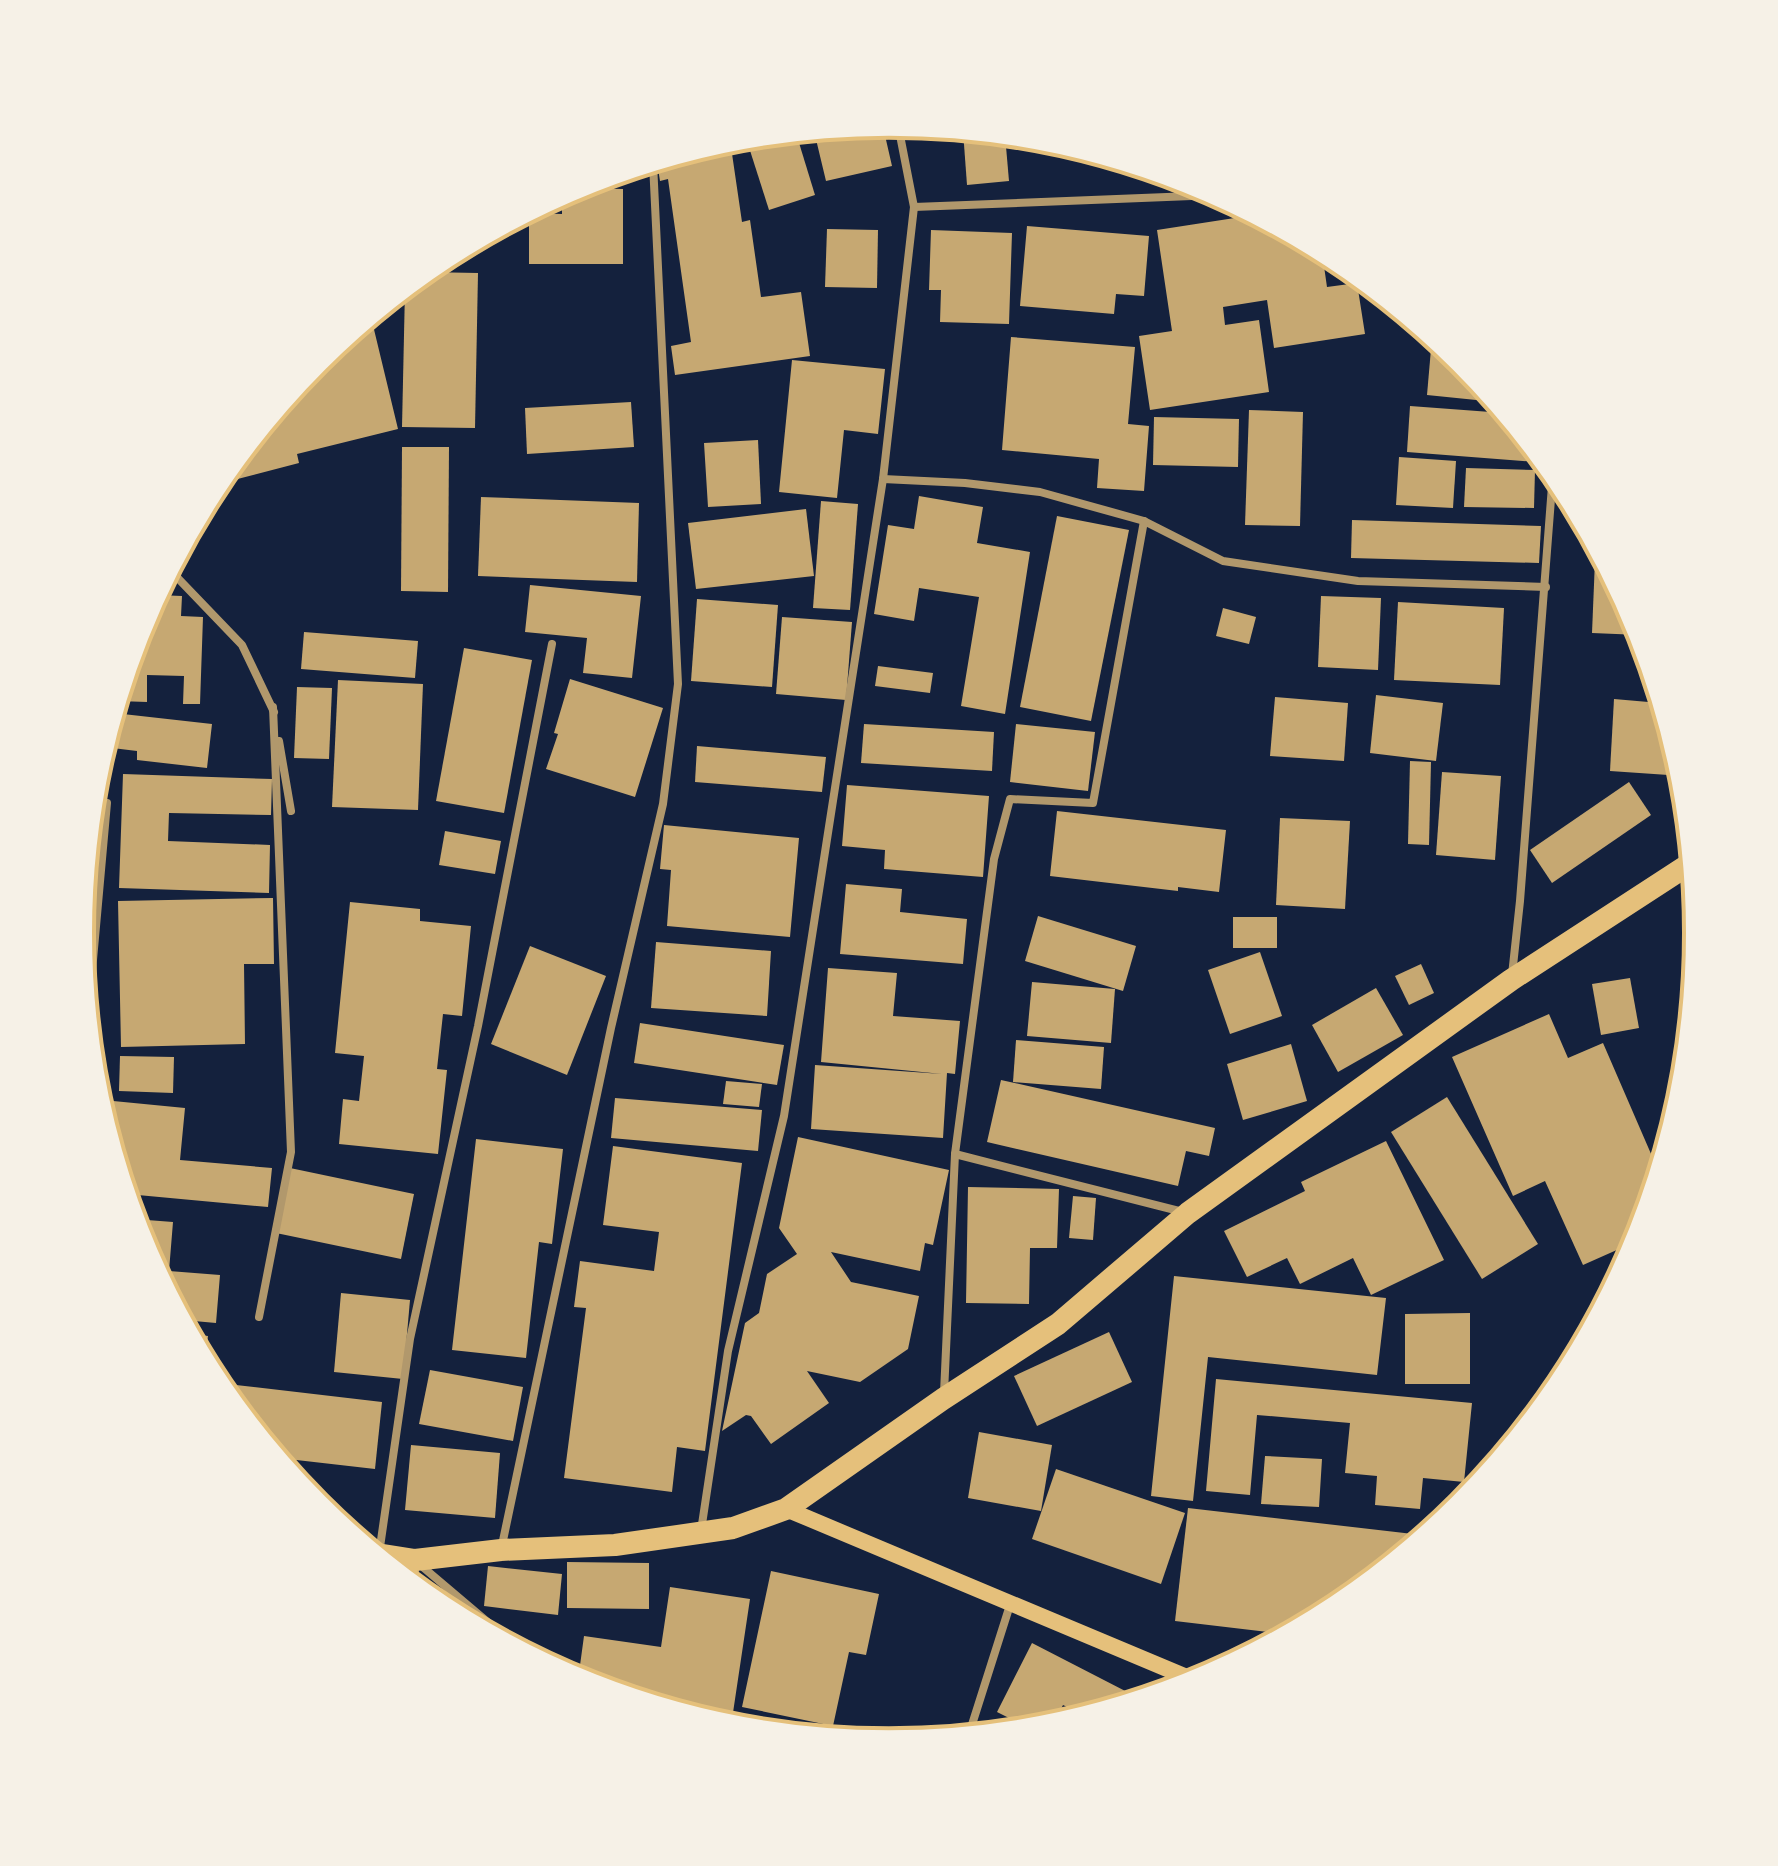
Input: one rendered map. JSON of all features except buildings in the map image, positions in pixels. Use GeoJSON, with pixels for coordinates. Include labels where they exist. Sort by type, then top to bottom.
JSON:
{"type":"FeatureCollection","features":[{"type":"Feature","properties":{"kind":"highway"},"geometry":{"type":"LineString","coordinates":[[397,1557],[415,1560],[501,1550],[615,1545],[733,1528],[786,1509],[943,1399],[1058,1324],[1188,1213],[1511,980],[1681,870]]}},
{"type":"Feature","properties":{"kind":"main road"},"geometry":{"type":"LineString","coordinates":[[786,1509],[1177,1673]]}},
{"type":"Feature","properties":{"kind":"street"},"geometry":{"type":"LineString","coordinates":[[700,1532],[728,1351],[784,1116],[883,479],[914,207],[901,138]]}},
{"type":"Feature","properties":{"kind":"street"},"geometry":{"type":"LineString","coordinates":[[501,1550],[611,1028],[663,804],[678,684],[654,174]]}},
{"type":"Feature","properties":{"kind":"street"},"geometry":{"type":"LineString","coordinates":[[914,207],[1186,196]]}},
{"type":"Feature","properties":{"kind":"street"},"geometry":{"type":"LineString","coordinates":[[883,479],[965,483],[1040,492],[1144,521],[1223,561],[1358,581],[1546,587]]}},
{"type":"Feature","properties":{"kind":"street"},"geometry":{"type":"LineString","coordinates":[[1511,980],[1552,494]]}},
{"type":"Feature","properties":{"kind":"street"},"geometry":{"type":"LineString","coordinates":[[943,1399],[955,1154],[994,859],[1010,799],[1093,803],[1144,521]]}},
{"type":"Feature","properties":{"kind":"street"},"geometry":{"type":"LineString","coordinates":[[178,578],[242,645],[273,707],[291,811]]}},
{"type":"Feature","properties":{"kind":"street"},"geometry":{"type":"LineString","coordinates":[[380,1543],[410,1339],[478,1026],[552,644]]}},
{"type":"Feature","properties":{"kind":"street"},"geometry":{"type":"LineString","coordinates":[[259,1317],[291,1152],[273,707]]}},
{"type":"Feature","properties":{"kind":"street"},"geometry":{"type":"LineString","coordinates":[[94,944],[107,803]]}},
{"type":"Feature","properties":{"kind":"street"},"geometry":{"type":"LineString","coordinates":[[955,1154],[1188,1213]]}},
{"type":"Feature","properties":{"kind":"street"},"geometry":{"type":"LineString","coordinates":[[415,1560],[415,1571]]}},
{"type":"Feature","properties":{"kind":"street"},"geometry":{"type":"LineString","coordinates":[[415,1560],[475,1611]]}},
{"type":"Feature","properties":{"kind":"street"},"geometry":{"type":"LineString","coordinates":[[973,1723],[1010,1605]]}}]}
